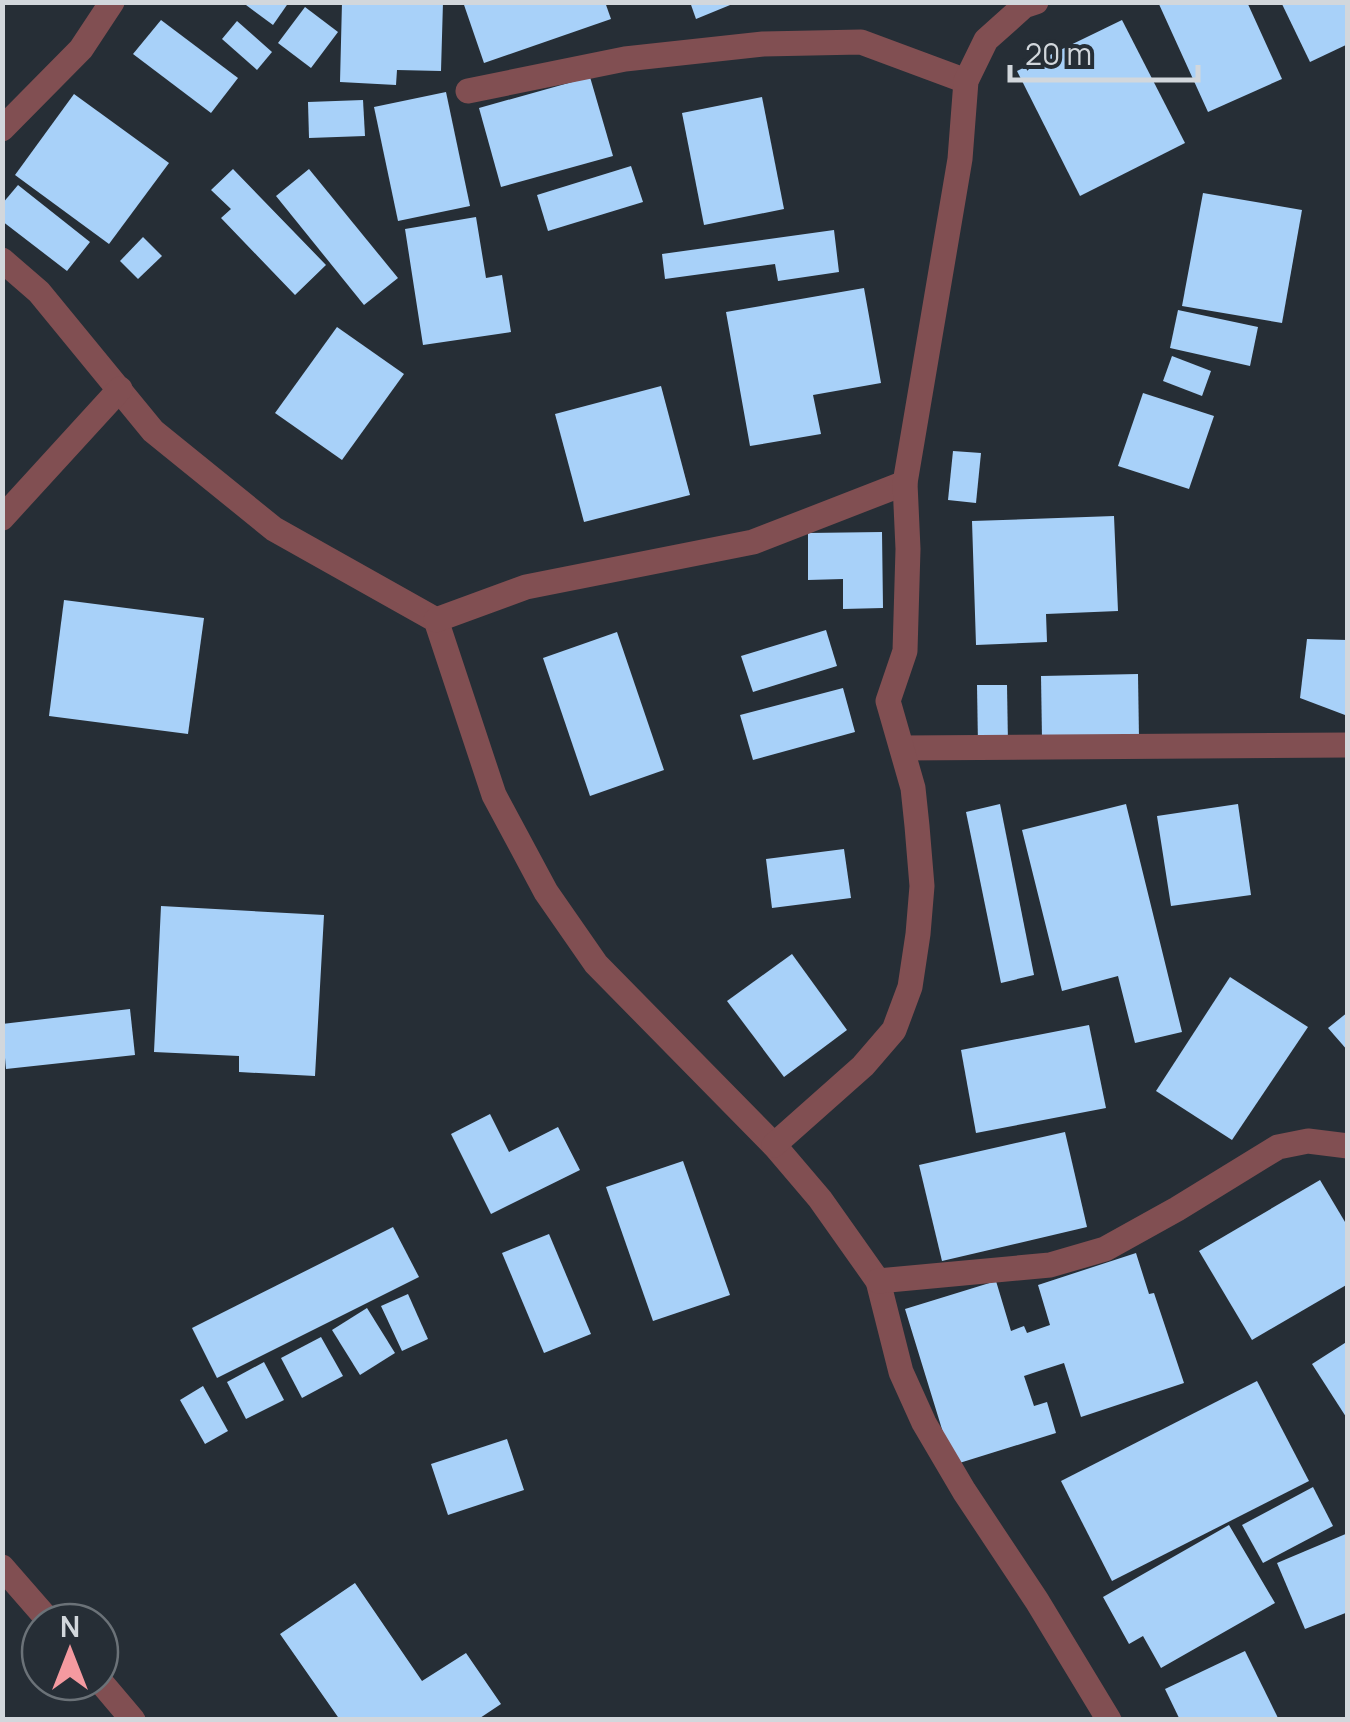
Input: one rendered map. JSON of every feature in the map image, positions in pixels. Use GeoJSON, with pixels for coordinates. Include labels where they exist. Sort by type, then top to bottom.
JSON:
{"type":"FeatureCollection","features":[{"type":"Feature","properties":{"kind":"street"},"geometry":{"type":"LineString","coordinates":[[2,129],[80,48],[112,2]]}},
{"type":"Feature","properties":{"kind":"street"},"geometry":{"type":"LineString","coordinates":[[774,1145],[894,1030],[910,987],[922,886],[913,788],[888,702],[905,651],[905,483],[960,159],[966,82],[986,40],[1024,6],[1036,2]]}},
{"type":"Feature","properties":{"kind":"street"},"geometry":{"type":"LineString","coordinates":[[468,91],[625,59],[763,44],[861,42],[966,82]]}},
{"type":"Feature","properties":{"kind":"street"},"geometry":{"type":"LineString","coordinates":[[2,260],[40,292],[153,430],[274,530],[436,620],[494,795],[546,892],[596,964],[774,1145],[820,1199],[878,1281],[901,1372],[924,1424],[1109,1720]]}},
{"type":"Feature","properties":{"kind":"street"},"geometry":{"type":"LineString","coordinates":[[2,518],[120,390]]}},
{"type":"Feature","properties":{"kind":"street"},"geometry":{"type":"LineString","coordinates":[[436,620],[526,587],[753,542],[905,483]]}},
{"type":"Feature","properties":{"kind":"street"},"geometry":{"type":"LineString","coordinates":[[902,748],[1348,745]]}},
{"type":"Feature","properties":{"kind":"street"},"geometry":{"type":"LineString","coordinates":[[878,1281],[1050,1265],[1105,1250],[1278,1148],[1308,1141],[1348,1146]]}},
{"type":"Feature","properties":{"kind":"street"},"geometry":{"type":"LineString","coordinates":[[2,1567],[33,1602]]}},
{"type":"Feature","properties":{"kind":"building"},"geometry":{"type":"Polygon","coordinates":[[[242,2],[289,2],[273,25],[242,2]]]}},
{"type":"Feature","properties":{"kind":"building"},"geometry":{"type":"Polygon","coordinates":[[[342,2],[443,2],[441,71],[397,70],[396,85],[340,82],[342,2]]]}},
{"type":"Feature","properties":{"kind":"building"},"geometry":{"type":"Polygon","coordinates":[[[463,2],[605,2],[611,19],[484,63],[463,2]]]}},
{"type":"Feature","properties":{"kind":"building"},"geometry":{"type":"Polygon","coordinates":[[[690,2],[735,2],[735,3],[696,19],[690,2]]]}},
{"type":"Feature","properties":{"kind":"building"},"geometry":{"type":"Polygon","coordinates":[[[1158,2],[1247,2],[1282,79],[1208,112],[1158,2]]]}},
{"type":"Feature","properties":{"kind":"building"},"geometry":{"type":"Polygon","coordinates":[[[1281,2],[1348,2],[1348,44],[1310,62],[1281,2]]]}},
{"type":"Feature","properties":{"kind":"building"},"geometry":{"type":"Polygon","coordinates":[[[305,7],[338,32],[311,68],[278,43],[305,7]]]}},
{"type":"Feature","properties":{"kind":"building"},"geometry":{"type":"Polygon","coordinates":[[[161,20],[238,78],[211,113],[133,54],[161,20]]]}},
{"type":"Feature","properties":{"kind":"building"},"geometry":{"type":"Polygon","coordinates":[[[1122,20],[1185,143],[1080,196],[1017,71],[1122,20]]]}},
{"type":"Feature","properties":{"kind":"building"},"geometry":{"type":"Polygon","coordinates":[[[237,21],[272,52],[257,70],[222,39],[237,21]]]}},
{"type":"Feature","properties":{"kind":"building"},"geometry":{"type":"Polygon","coordinates":[[[590,77],[613,156],[501,187],[479,108],[590,77]]]}},
{"type":"Feature","properties":{"kind":"building"},"geometry":{"type":"Polygon","coordinates":[[[446,92],[470,206],[398,221],[374,107],[446,92]]]}},
{"type":"Feature","properties":{"kind":"building"},"geometry":{"type":"Polygon","coordinates":[[[74,94],[169,163],[109,244],[15,175],[74,94]]]}},
{"type":"Feature","properties":{"kind":"building"},"geometry":{"type":"Polygon","coordinates":[[[762,97],[784,209],[704,225],[682,113],[762,97]]]}},
{"type":"Feature","properties":{"kind":"building"},"geometry":{"type":"Polygon","coordinates":[[[363,100],[365,136],[309,138],[308,102],[363,100]]]}},
{"type":"Feature","properties":{"kind":"building"},"geometry":{"type":"Polygon","coordinates":[[[631,166],[643,202],[548,231],[537,195],[631,166]]]}},
{"type":"Feature","properties":{"kind":"building"},"geometry":{"type":"Polygon","coordinates":[[[233,169],[326,265],[295,295],[221,218],[231,209],[211,190],[233,169]]]}},
{"type":"Feature","properties":{"kind":"building"},"geometry":{"type":"Polygon","coordinates":[[[309,169],[398,278],[364,305],[276,196],[309,169]]]}},
{"type":"Feature","properties":{"kind":"building"},"geometry":{"type":"Polygon","coordinates":[[[18,185],[90,242],[67,271],[2,221],[2,204],[18,185]]]}},
{"type":"Feature","properties":{"kind":"building"},"geometry":{"type":"Polygon","coordinates":[[[1203,193],[1302,210],[1282,323],[1182,306],[1203,193]]]}},
{"type":"Feature","properties":{"kind":"building"},"geometry":{"type":"Polygon","coordinates":[[[476,217],[486,278],[502,275],[511,332],[423,345],[405,229],[476,217]]]}},
{"type":"Feature","properties":{"kind":"building"},"geometry":{"type":"Polygon","coordinates":[[[834,230],[839,272],[778,281],[775,264],[665,279],[662,254],[834,230]]]}},
{"type":"Feature","properties":{"kind":"building"},"geometry":{"type":"Polygon","coordinates":[[[143,237],[162,256],[138,279],[120,261],[143,237]]]}},
{"type":"Feature","properties":{"kind":"building"},"geometry":{"type":"Polygon","coordinates":[[[864,288],[881,383],[813,395],[821,434],[750,446],[726,312],[864,288]]]}},
{"type":"Feature","properties":{"kind":"building"},"geometry":{"type":"Polygon","coordinates":[[[1178,310],[1258,327],[1250,366],[1170,348],[1178,310]]]}},
{"type":"Feature","properties":{"kind":"building"},"geometry":{"type":"Polygon","coordinates":[[[337,327],[404,374],[342,460],[275,413],[337,327]]]}},
{"type":"Feature","properties":{"kind":"building"},"geometry":{"type":"Polygon","coordinates":[[[1172,356],[1211,371],[1202,396],[1163,381],[1172,356]]]}},
{"type":"Feature","properties":{"kind":"building"},"geometry":{"type":"Polygon","coordinates":[[[661,386],[690,495],[584,522],[555,414],[661,386]]]}},
{"type":"Feature","properties":{"kind":"building"},"geometry":{"type":"Polygon","coordinates":[[[1143,393],[1214,416],[1189,489],[1118,466],[1143,393]]]}},
{"type":"Feature","properties":{"kind":"building"},"geometry":{"type":"Polygon","coordinates":[[[953,451],[981,453],[976,503],[948,500],[953,451]]]}},
{"type":"Feature","properties":{"kind":"building"},"geometry":{"type":"Polygon","coordinates":[[[1114,516],[1118,611],[1046,614],[1047,642],[976,645],[972,521],[1114,516]]]}},
{"type":"Feature","properties":{"kind":"building"},"geometry":{"type":"Polygon","coordinates":[[[882,532],[883,608],[843,609],[843,579],[808,580],[808,533],[882,532]]]}},
{"type":"Feature","properties":{"kind":"building"},"geometry":{"type":"Polygon","coordinates":[[[64,600],[204,618],[188,734],[49,716],[64,600]]]}},
{"type":"Feature","properties":{"kind":"building"},"geometry":{"type":"Polygon","coordinates":[[[826,630],[837,666],[753,692],[741,656],[826,630]]]}},
{"type":"Feature","properties":{"kind":"building"},"geometry":{"type":"Polygon","coordinates":[[[617,632],[664,770],[590,796],[543,658],[617,632]]]}},
{"type":"Feature","properties":{"kind":"building"},"geometry":{"type":"Polygon","coordinates":[[[1307,639],[1348,640],[1345,715],[1300,698],[1307,639]]]}},
{"type":"Feature","properties":{"kind":"building"},"geometry":{"type":"Polygon","coordinates":[[[1138,674],[1139,739],[1042,740],[1041,676],[1138,674]]]}},
{"type":"Feature","properties":{"kind":"building"},"geometry":{"type":"Polygon","coordinates":[[[977,685],[1007,685],[1008,745],[978,746],[977,685]]]}},
{"type":"Feature","properties":{"kind":"building"},"geometry":{"type":"Polygon","coordinates":[[[843,688],[855,732],[753,760],[740,715],[843,688]]]}},
{"type":"Feature","properties":{"kind":"building"},"geometry":{"type":"Polygon","coordinates":[[[1000,804],[1034,975],[1001,983],[966,812],[1000,804]]]}},
{"type":"Feature","properties":{"kind":"building"},"geometry":{"type":"Polygon","coordinates":[[[1126,804],[1182,1032],[1135,1043],[1118,976],[1062,991],[1022,830],[1126,804]]]}},
{"type":"Feature","properties":{"kind":"building"},"geometry":{"type":"Polygon","coordinates":[[[1238,804],[1251,895],[1171,906],[1157,816],[1238,804]]]}},
{"type":"Feature","properties":{"kind":"building"},"geometry":{"type":"Polygon","coordinates":[[[844,849],[851,898],[772,908],[766,859],[844,849]]]}},
{"type":"Feature","properties":{"kind":"building"},"geometry":{"type":"Polygon","coordinates":[[[161,906],[324,915],[315,1076],[239,1072],[239,1056],[154,1052],[161,906]]]}},
{"type":"Feature","properties":{"kind":"building"},"geometry":{"type":"Polygon","coordinates":[[[792,954],[847,1030],[784,1077],[727,1001],[792,954]]]}},
{"type":"Feature","properties":{"kind":"building"},"geometry":{"type":"Polygon","coordinates":[[[1230,977],[1308,1027],[1232,1140],[1156,1091],[1230,977]]]}},
{"type":"Feature","properties":{"kind":"building"},"geometry":{"type":"Polygon","coordinates":[[[130,1009],[135,1055],[6,1069],[2,1024],[130,1009]]]}},
{"type":"Feature","properties":{"kind":"building"},"geometry":{"type":"Polygon","coordinates":[[[1348,1012],[1348,1051],[1328,1028],[1348,1012]]]}},
{"type":"Feature","properties":{"kind":"building"},"geometry":{"type":"Polygon","coordinates":[[[1089,1025],[1106,1108],[976,1133],[961,1050],[1089,1025]]]}},
{"type":"Feature","properties":{"kind":"building"},"geometry":{"type":"Polygon","coordinates":[[[490,1114],[509,1152],[558,1127],[580,1170],[491,1214],[451,1134],[490,1114]]]}},
{"type":"Feature","properties":{"kind":"building"},"geometry":{"type":"Polygon","coordinates":[[[1065,1132],[1087,1227],[942,1261],[919,1165],[1065,1132]]]}},
{"type":"Feature","properties":{"kind":"building"},"geometry":{"type":"Polygon","coordinates":[[[683,1161],[730,1295],[653,1321],[606,1187],[683,1161]]]}},
{"type":"Feature","properties":{"kind":"building"},"geometry":{"type":"Polygon","coordinates":[[[1320,1180],[1348,1227],[1348,1284],[1252,1340],[1199,1251],[1320,1180]]]}},
{"type":"Feature","properties":{"kind":"building"},"geometry":{"type":"Polygon","coordinates":[[[393,1227],[419,1277],[217,1378],[192,1328],[393,1227]]]}},
{"type":"Feature","properties":{"kind":"building"},"geometry":{"type":"Polygon","coordinates":[[[549,1234],[591,1334],[544,1353],[502,1253],[549,1234]]]}},
{"type":"Feature","properties":{"kind":"building"},"geometry":{"type":"Polygon","coordinates":[[[1136,1253],[1149,1294],[1154,1293],[1184,1383],[1081,1417],[1064,1363],[1024,1376],[1034,1406],[1047,1402],[1056,1433],[953,1465],[905,1309],[996,1281],[1011,1331],[1024,1326],[1027,1333],[1050,1325],[1038,1285],[1136,1253]]]}},
{"type":"Feature","properties":{"kind":"building"},"geometry":{"type":"Polygon","coordinates":[[[408,1294],[428,1339],[402,1351],[381,1306],[408,1294]]]}},
{"type":"Feature","properties":{"kind":"building"},"geometry":{"type":"Polygon","coordinates":[[[367,1308],[395,1353],[360,1375],[332,1330],[367,1308]]]}},
{"type":"Feature","properties":{"kind":"building"},"geometry":{"type":"Polygon","coordinates":[[[321,1337],[343,1376],[302,1398],[281,1358],[321,1337]]]}},
{"type":"Feature","properties":{"kind":"building"},"geometry":{"type":"Polygon","coordinates":[[[1348,1341],[1348,1420],[1312,1364],[1348,1341]]]}},
{"type":"Feature","properties":{"kind":"building"},"geometry":{"type":"Polygon","coordinates":[[[264,1362],[284,1400],[246,1419],[227,1382],[264,1362]]]}},
{"type":"Feature","properties":{"kind":"building"},"geometry":{"type":"Polygon","coordinates":[[[1257,1381],[1309,1481],[1112,1581],[1061,1481],[1257,1381]]]}},
{"type":"Feature","properties":{"kind":"building"},"geometry":{"type":"Polygon","coordinates":[[[203,1386],[228,1431],[205,1444],[180,1400],[203,1386]]]}},
{"type":"Feature","properties":{"kind":"building"},"geometry":{"type":"Polygon","coordinates":[[[507,1439],[524,1490],[448,1515],[431,1464],[507,1439]]]}},
{"type":"Feature","properties":{"kind":"building"},"geometry":{"type":"Polygon","coordinates":[[[1313,1487],[1333,1526],[1263,1563],[1242,1525],[1313,1487]]]}},
{"type":"Feature","properties":{"kind":"building"},"geometry":{"type":"Polygon","coordinates":[[[1229,1525],[1275,1603],[1161,1668],[1143,1636],[1129,1644],[1103,1597],[1229,1525]]]}},
{"type":"Feature","properties":{"kind":"building"},"geometry":{"type":"Polygon","coordinates":[[[1348,1533],[1348,1612],[1305,1629],[1277,1563],[1348,1533]]]}},
{"type":"Feature","properties":{"kind":"building"},"geometry":{"type":"Polygon","coordinates":[[[355,1583],[422,1681],[466,1653],[501,1704],[477,1720],[340,1720],[280,1634],[355,1583]]]}},
{"type":"Feature","properties":{"kind":"building"},"geometry":{"type":"Polygon","coordinates":[[[1245,1651],[1279,1720],[1180,1720],[1165,1689],[1245,1651]]]}}]}
